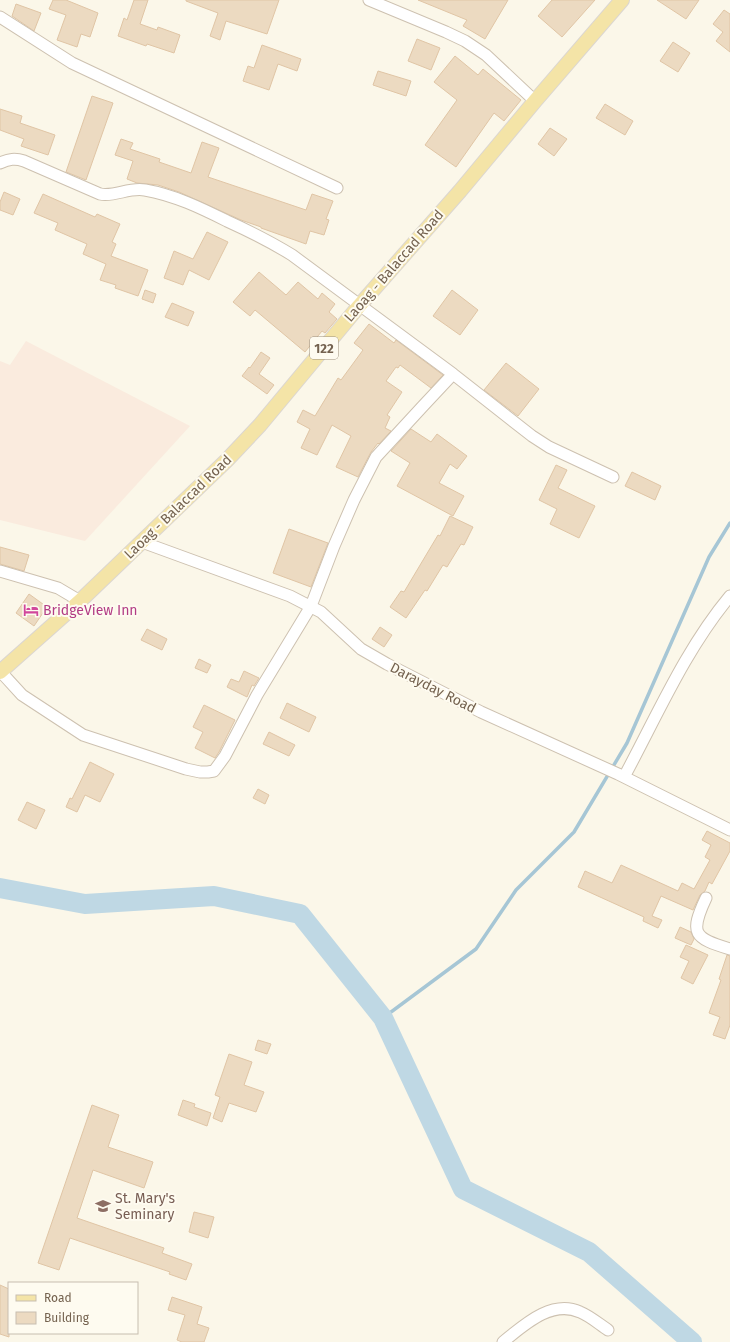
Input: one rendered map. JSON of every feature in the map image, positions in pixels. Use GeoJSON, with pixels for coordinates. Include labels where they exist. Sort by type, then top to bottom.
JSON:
{"type":"FeatureCollection","features":[{"type":"Feature","properties":{"kind":"main road","name":"Laoag - Balaccad Road"},"geometry":{"type":"LineString","coordinates":[[0,672],[80,601],[227,460],[260,425],[359,306],[460,191],[622,0]]}},
{"type":"Feature","properties":{"kind":"street"},"geometry":{"type":"LineString","coordinates":[[369,0],[465,41],[486,55],[535,101]]}},
{"type":"Feature","properties":{"kind":"street"},"geometry":{"type":"LineString","coordinates":[[0,18],[72,63],[337,188]]}},
{"type":"Feature","properties":{"kind":"street"},"geometry":{"type":"LineString","coordinates":[[0,162],[8,159],[24,160],[100,194],[112,195],[127,190],[144,190],[181,200],[207,211],[279,247],[453,374],[532,436],[549,447],[613,477]]}},
{"type":"Feature","properties":{"kind":"street"},"geometry":{"type":"LineString","coordinates":[[0,672],[22,695],[83,734],[186,769],[200,772],[214,771],[225,756],[257,695],[311,606],[334,546],[376,457],[453,374]]}},
{"type":"Feature","properties":{"kind":"street","name":"Darayday Road"},"geometry":{"type":"LineString","coordinates":[[142,542],[290,596],[311,606],[321,612],[361,649],[375,658],[481,712],[621,776],[730,830]]}},
{"type":"Feature","properties":{"kind":"street"},"geometry":{"type":"LineString","coordinates":[[0,571],[58,588],[80,601]]}},
{"type":"Feature","properties":{"kind":"street"},"geometry":{"type":"LineString","coordinates":[[621,776],[694,647],[713,617],[730,596]]}},
{"type":"Feature","properties":{"kind":"street"},"geometry":{"type":"LineString","coordinates":[[706,898],[698,917],[696,928],[697,933],[700,937],[712,944],[730,950]]}},
{"type":"Feature","properties":{"kind":"street"},"geometry":{"type":"LineString","coordinates":[[503,1342],[531,1321],[546,1312],[557,1309],[569,1308],[580,1312],[608,1330]]}},
{"type":"Feature","properties":{"kind":"shaded area"},"geometry":{"type":"Polygon","coordinates":[[[26,341],[190,426],[85,541],[0,520],[0,361],[10,365],[26,341]]]}},
{"type":"Feature","properties":{"kind":"building"},"geometry":{"type":"Polygon","coordinates":[[[53,0],[66,0],[98,13],[90,37],[81,34],[77,47],[57,40],[66,15],[49,9],[53,0]]]}},
{"type":"Feature","properties":{"kind":"building"},"geometry":{"type":"Polygon","coordinates":[[[134,0],[148,0],[140,24],[157,30],[158,27],[180,35],[174,53],[147,44],[146,46],[118,36],[124,18],[127,20],[134,0]]]}},
{"type":"Feature","properties":{"kind":"building"},"geometry":{"type":"Polygon","coordinates":[[[186,0],[279,0],[267,34],[226,21],[220,40],[210,36],[218,13],[186,0]]]}},
{"type":"Feature","properties":{"kind":"building"},"geometry":{"type":"Polygon","coordinates":[[[418,0],[508,0],[485,39],[463,26],[467,20],[418,0]]]}},
{"type":"Feature","properties":{"kind":"building"},"geometry":{"type":"Polygon","coordinates":[[[552,0],[595,0],[562,37],[538,16],[552,0]]]}},
{"type":"Feature","properties":{"kind":"building"},"geometry":{"type":"Polygon","coordinates":[[[657,0],[699,0],[686,19],[657,0]]]}},
{"type":"Feature","properties":{"kind":"building"},"geometry":{"type":"Polygon","coordinates":[[[16,4],[41,13],[34,31],[12,16],[16,4]]]}},
{"type":"Feature","properties":{"kind":"building"},"geometry":{"type":"Polygon","coordinates":[[[724,10],[730,14],[730,52],[716,41],[723,32],[713,24],[724,10]]]}},
{"type":"Feature","properties":{"kind":"building"},"geometry":{"type":"Polygon","coordinates":[[[417,39],[440,48],[431,70],[408,61],[417,39]]]}},
{"type":"Feature","properties":{"kind":"building"},"geometry":{"type":"Polygon","coordinates":[[[673,42],[690,53],[678,72],[660,61],[673,42]]]}},
{"type":"Feature","properties":{"kind":"building"},"geometry":{"type":"Polygon","coordinates":[[[262,45],[301,59],[297,71],[278,64],[269,90],[243,81],[248,66],[254,68],[262,45]]]}},
{"type":"Feature","properties":{"kind":"building"},"geometry":{"type":"Polygon","coordinates":[[[455,56],[478,75],[483,69],[521,100],[504,121],[494,113],[456,167],[425,145],[457,100],[434,82],[455,56]]]}},
{"type":"Feature","properties":{"kind":"building"},"geometry":{"type":"Polygon","coordinates":[[[378,71],[411,81],[406,96],[373,85],[378,71]]]}},
{"type":"Feature","properties":{"kind":"building"},"geometry":{"type":"Polygon","coordinates":[[[92,96],[113,103],[86,180],[66,172],[92,96]]]}},
{"type":"Feature","properties":{"kind":"building"},"geometry":{"type":"Polygon","coordinates":[[[605,104],[633,121],[625,135],[596,118],[605,104]]]}},
{"type":"Feature","properties":{"kind":"building"},"geometry":{"type":"Polygon","coordinates":[[[0,109],[22,116],[20,123],[55,135],[48,155],[21,146],[24,139],[0,130],[0,109]]]}},
{"type":"Feature","properties":{"kind":"building"},"geometry":{"type":"Polygon","coordinates":[[[550,128],[567,139],[554,156],[538,144],[550,128]]]}},
{"type":"Feature","properties":{"kind":"building"},"geometry":{"type":"Polygon","coordinates":[[[121,139],[133,143],[130,149],[160,159],[159,162],[191,173],[202,142],[219,148],[208,177],[306,210],[312,194],[333,201],[326,219],[329,220],[324,235],[310,231],[306,244],[241,220],[179,192],[158,185],[137,183],[127,179],[133,161],[115,155],[121,139]]]}},
{"type":"Feature","properties":{"kind":"building"},"geometry":{"type":"Polygon","coordinates":[[[4,192],[20,199],[13,215],[0,210],[0,202],[4,192]]]}},
{"type":"Feature","properties":{"kind":"building"},"geometry":{"type":"Polygon","coordinates":[[[43,194],[95,217],[97,214],[120,224],[112,242],[116,244],[111,256],[148,270],[138,296],[115,288],[116,285],[100,280],[106,264],[83,254],[87,244],[55,230],[58,223],[34,213],[43,194]]]}},
{"type":"Feature","properties":{"kind":"building"},"geometry":{"type":"Polygon","coordinates":[[[207,232],[228,242],[209,280],[189,270],[183,285],[164,278],[174,251],[193,259],[207,232]]]}},
{"type":"Feature","properties":{"kind":"building"},"geometry":{"type":"Polygon","coordinates":[[[259,272],[286,295],[298,282],[318,299],[322,293],[335,304],[329,312],[337,319],[325,333],[322,331],[305,352],[255,310],[250,316],[233,302],[259,272]]]}},
{"type":"Feature","properties":{"kind":"building"},"geometry":{"type":"Polygon","coordinates":[[[145,290],[156,294],[153,303],[142,299],[145,290]]]}},
{"type":"Feature","properties":{"kind":"building"},"geometry":{"type":"Polygon","coordinates":[[[452,290],[478,310],[460,335],[433,316],[452,290]]]}},
{"type":"Feature","properties":{"kind":"building"},"geometry":{"type":"Polygon","coordinates":[[[172,303],[194,312],[188,326],[165,317],[172,303]]]}},
{"type":"Feature","properties":{"kind":"building"},"geometry":{"type":"Polygon","coordinates":[[[369,324],[394,343],[396,340],[443,375],[431,388],[400,365],[398,368],[396,367],[386,381],[402,392],[387,415],[390,417],[385,428],[391,431],[371,452],[358,477],[336,467],[351,436],[332,425],[317,455],[301,448],[310,429],[297,422],[303,410],[315,416],[338,378],[341,380],[363,350],[354,343],[369,324]]]}},
{"type":"Feature","properties":{"kind":"building"},"geometry":{"type":"Polygon","coordinates":[[[261,352],[270,358],[259,374],[274,385],[267,394],[242,376],[249,367],[250,368],[261,352]]]}},
{"type":"Feature","properties":{"kind":"building"},"geometry":{"type":"Polygon","coordinates":[[[506,363],[539,389],[518,416],[484,390],[506,363]]]}},
{"type":"Feature","properties":{"kind":"building"},"geometry":{"type":"Polygon","coordinates":[[[411,429],[431,442],[437,434],[467,456],[457,469],[450,464],[439,483],[464,496],[453,516],[397,486],[410,463],[391,451],[411,429]]]}},
{"type":"Feature","properties":{"kind":"building"},"geometry":{"type":"Polygon","coordinates":[[[556,465],[567,470],[558,488],[595,506],[579,538],[550,524],[557,509],[539,500],[556,465]]]}},
{"type":"Feature","properties":{"kind":"building"},"geometry":{"type":"Polygon","coordinates":[[[632,472],[661,486],[655,500],[625,486],[632,472]]]}},
{"type":"Feature","properties":{"kind":"building"},"geometry":{"type":"Polygon","coordinates":[[[450,516],[473,527],[464,545],[461,544],[447,567],[443,565],[427,591],[425,590],[406,618],[390,607],[401,591],[404,592],[438,535],[440,536],[450,516]]]}},
{"type":"Feature","properties":{"kind":"building"},"geometry":{"type":"Polygon","coordinates":[[[289,529],[328,543],[311,587],[273,573],[289,529]]]}},
{"type":"Feature","properties":{"kind":"building"},"geometry":{"type":"Polygon","coordinates":[[[0,547],[29,555],[24,571],[0,564],[0,547]]]}},
{"type":"Feature","properties":{"kind":"building","name":"BridgeView Inn"},"geometry":{"type":"Polygon","coordinates":[[[29,594],[47,607],[34,626],[16,613],[29,594]]]}},
{"type":"Feature","properties":{"kind":"building"},"geometry":{"type":"Polygon","coordinates":[[[380,627],[392,635],[384,647],[372,639],[380,627]]]}},
{"type":"Feature","properties":{"kind":"building"},"geometry":{"type":"Polygon","coordinates":[[[147,629],[167,639],[162,650],[141,640],[147,629]]]}},
{"type":"Feature","properties":{"kind":"building"},"geometry":{"type":"Polygon","coordinates":[[[199,659],[211,665],[207,673],[195,668],[199,659]]]}},
{"type":"Feature","properties":{"kind":"building"},"geometry":{"type":"Polygon","coordinates":[[[244,671],[259,678],[254,686],[252,685],[247,697],[227,687],[231,679],[239,682],[244,671]]]}},
{"type":"Feature","properties":{"kind":"building"},"geometry":{"type":"Polygon","coordinates":[[[287,703],[316,717],[309,732],[280,718],[287,703]]]}},
{"type":"Feature","properties":{"kind":"building"},"geometry":{"type":"Polygon","coordinates":[[[204,705],[235,720],[215,758],[195,748],[203,732],[193,727],[204,705]]]}},
{"type":"Feature","properties":{"kind":"building"},"geometry":{"type":"Polygon","coordinates":[[[269,732],[295,745],[289,756],[263,744],[269,732]]]}},
{"type":"Feature","properties":{"kind":"building"},"geometry":{"type":"Polygon","coordinates":[[[90,762],[114,774],[100,802],[85,795],[77,812],[66,807],[70,798],[72,799],[90,762]]]}},
{"type":"Feature","properties":{"kind":"building"},"geometry":{"type":"Polygon","coordinates":[[[258,789],[269,795],[265,804],[253,798],[258,789]]]}},
{"type":"Feature","properties":{"kind":"building"},"geometry":{"type":"Polygon","coordinates":[[[27,802],[45,810],[36,829],[18,820],[27,802]]]}},
{"type":"Feature","properties":{"kind":"building"},"geometry":{"type":"Polygon","coordinates":[[[707,831],[730,843],[730,851],[712,884],[709,882],[705,891],[700,895],[693,910],[661,896],[652,916],[662,920],[658,928],[643,921],[644,917],[578,887],[585,871],[612,883],[621,865],[678,891],[682,883],[694,889],[710,860],[705,857],[711,845],[702,840],[707,831]]]}},
{"type":"Feature","properties":{"kind":"building"},"geometry":{"type":"Polygon","coordinates":[[[680,927],[691,932],[694,939],[691,945],[675,938],[680,927]]]}},
{"type":"Feature","properties":{"kind":"building"},"geometry":{"type":"Polygon","coordinates":[[[686,945],[708,955],[693,984],[681,978],[689,961],[680,957],[686,945]]]}},
{"type":"Feature","properties":{"kind":"building"},"geometry":{"type":"Polygon","coordinates":[[[727,955],[730,956],[730,1025],[725,1039],[713,1035],[720,1017],[709,1013],[721,980],[719,979],[727,955]]]}},
{"type":"Feature","properties":{"kind":"building"},"geometry":{"type":"Polygon","coordinates":[[[258,1040],[271,1044],[267,1054],[255,1050],[258,1040]]]}},
{"type":"Feature","properties":{"kind":"building"},"geometry":{"type":"Polygon","coordinates":[[[229,1054],[252,1062],[244,1085],[264,1092],[256,1112],[229,1103],[222,1122],[213,1118],[220,1097],[215,1095],[229,1054]]]}},
{"type":"Feature","properties":{"kind":"building"},"geometry":{"type":"Polygon","coordinates":[[[183,1100],[195,1104],[194,1107],[211,1113],[207,1126],[178,1115],[183,1100]]]}},
{"type":"Feature","properties":{"kind":"building"},"geometry":{"type":"Polygon","coordinates":[[[92,1105],[119,1115],[108,1147],[153,1162],[144,1188],[93,1170],[77,1218],[164,1248],[162,1253],[192,1264],[186,1280],[169,1274],[170,1272],[70,1238],[59,1270],[38,1263],[92,1105]]]}},
{"type":"Feature","properties":{"kind":"building"},"geometry":{"type":"Polygon","coordinates":[[[194,1212],[214,1217],[208,1238],[189,1232],[194,1212]]]}},
{"type":"Feature","properties":{"kind":"building"},"geometry":{"type":"Polygon","coordinates":[[[0,1285],[8,1289],[9,1337],[0,1334],[0,1285]]]}},
{"type":"Feature","properties":{"kind":"building"},"geometry":{"type":"Polygon","coordinates":[[[172,1297],[202,1307],[197,1324],[209,1328],[204,1342],[182,1342],[177,1340],[185,1315],[168,1310],[172,1297]]]}},
{"type":"Feature","properties":{"kind":"waterway"},"geometry":{"type":"LineString","coordinates":[[383,1018],[476,949],[516,890],[574,832],[627,743],[709,557],[730,523]]}},
{"type":"Feature","properties":{"kind":"waterway"},"geometry":{"type":"LineString","coordinates":[[0,888],[85,904],[214,896],[300,914],[383,1018],[463,1189],[589,1252],[692,1342]]}},
{"type":"Feature","properties":{"kind":"place","name":"BridgeView Inn"},"geometry":{"type":"Point","coordinates":[31,610]}},
{"type":"Feature","properties":{"kind":"place","name":"St. Mary's Seminary"},"geometry":{"type":"Point","coordinates":[103,1206]}}]}
